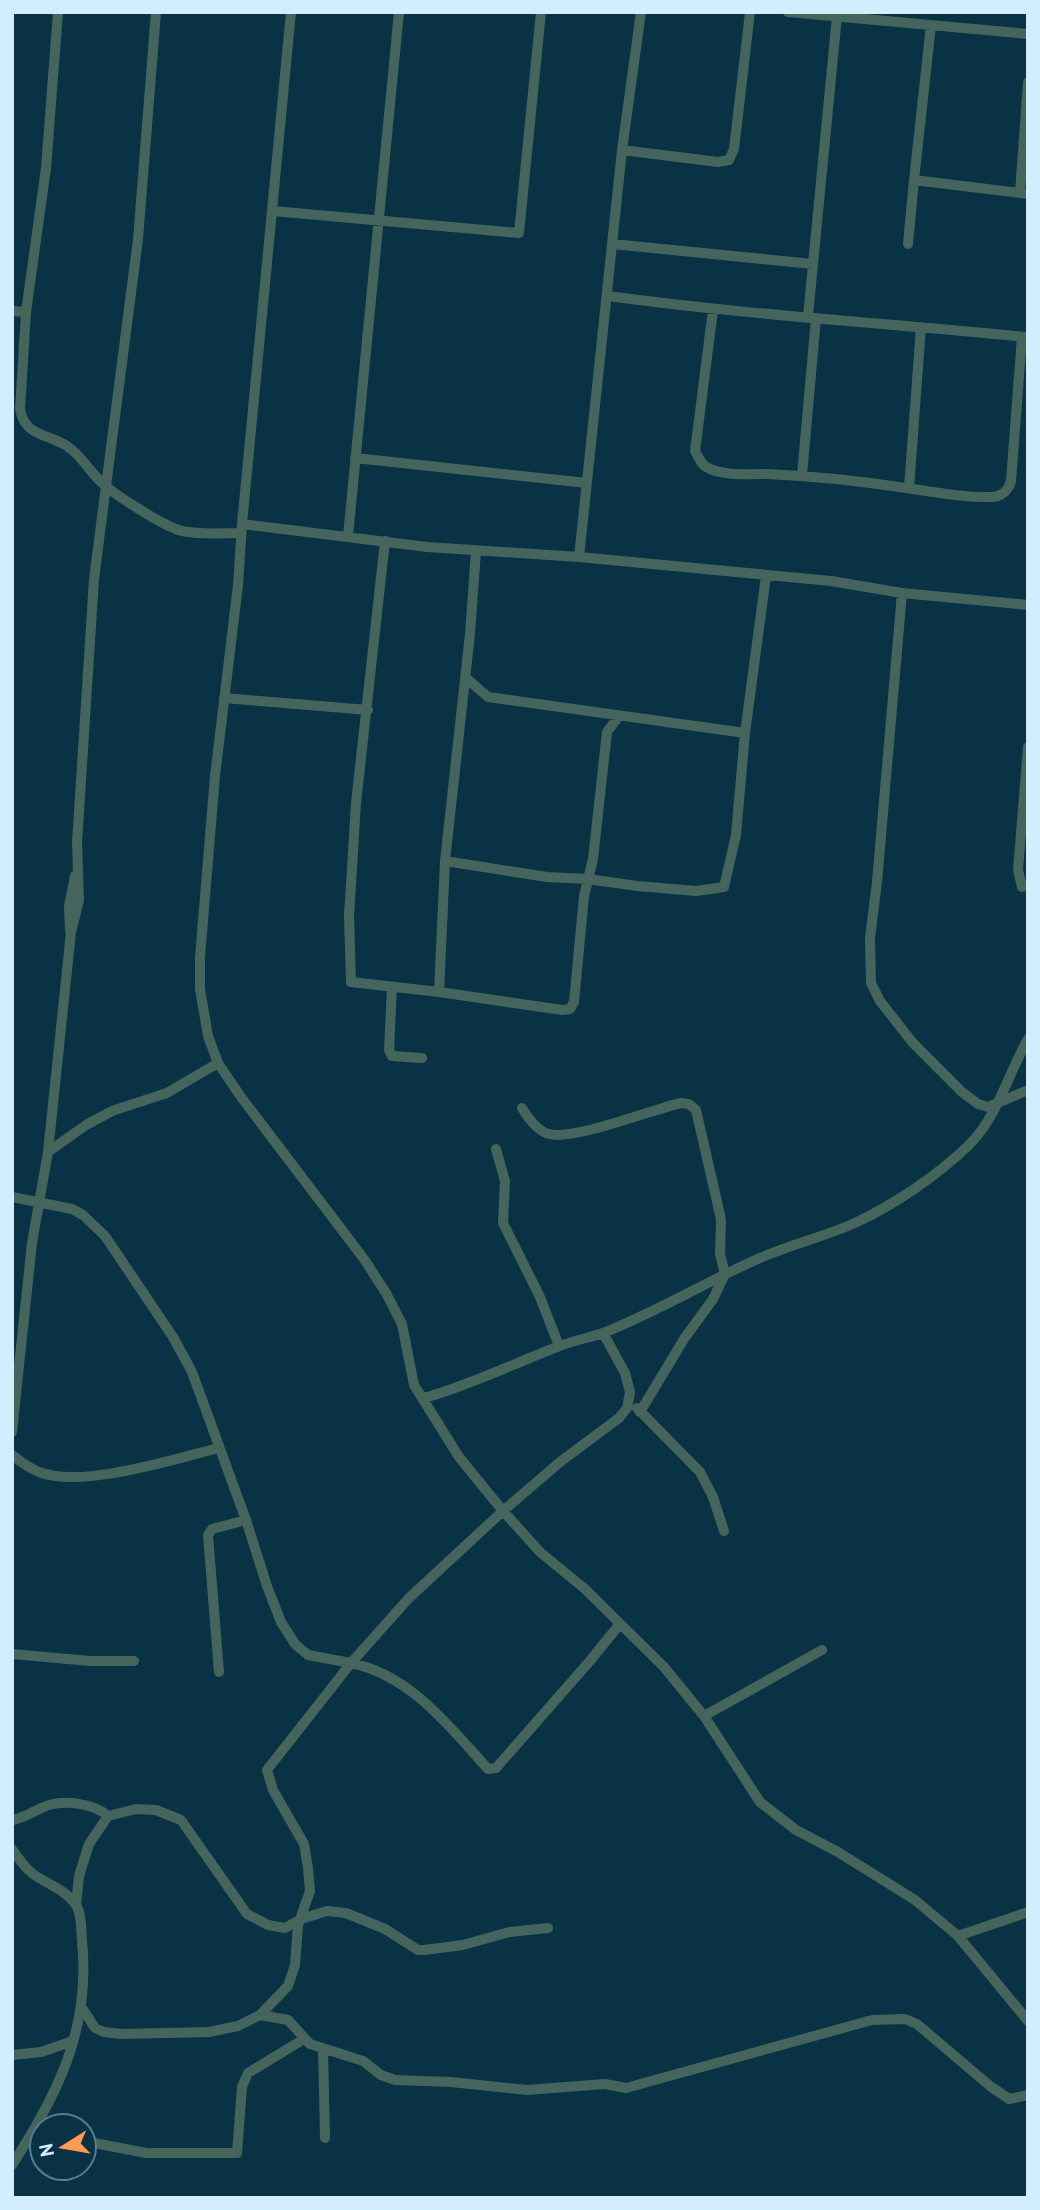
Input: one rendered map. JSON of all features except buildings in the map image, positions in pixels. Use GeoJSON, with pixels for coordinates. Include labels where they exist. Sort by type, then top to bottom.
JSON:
{"type":"FeatureCollection","features":[{"type":"Feature","properties":{"kind":"street"},"geometry":{"type":"LineString","coordinates":[[58,12],[45,180],[26,312],[16,410],[29,429],[72,449],[107,488],[168,526],[182,531],[241,528],[348,536],[476,551],[579,557],[831,581],[902,593],[1028,604]]}},
{"type":"Feature","properties":{"kind":"street"},"geometry":{"type":"LineString","coordinates":[[12,1432],[32,1243],[48,1152],[71,932],[79,900],[77,869],[94,579],[138,239],[156,12]]}},
{"type":"Feature","properties":{"kind":"street"},"geometry":{"type":"LineString","coordinates":[[291,12],[241,528],[238,585],[224,698],[200,957],[200,989],[208,1036],[218,1063],[269,1135],[364,1259],[386,1293],[402,1324],[414,1385],[459,1457],[503,1511],[540,1552],[585,1589],[664,1667],[704,1716],[760,1802],[796,1830],[838,1852],[915,1900],[958,1936],[1028,2021]]}},
{"type":"Feature","properties":{"kind":"street"},"geometry":{"type":"LineString","coordinates":[[348,536],[400,12]]}},
{"type":"Feature","properties":{"kind":"street"},"geometry":{"type":"LineString","coordinates":[[273,211],[519,233],[541,12]]}},
{"type":"Feature","properties":{"kind":"street"},"geometry":{"type":"LineString","coordinates":[[579,557],[622,150],[640,12]]}},
{"type":"Feature","properties":{"kind":"street"},"geometry":{"type":"LineString","coordinates":[[622,150],[718,162],[729,160],[734,149],[750,12]]}},
{"type":"Feature","properties":{"kind":"street"},"geometry":{"type":"LineString","coordinates":[[788,12],[1028,34]]}},
{"type":"Feature","properties":{"kind":"street"},"geometry":{"type":"LineString","coordinates":[[802,475],[813,264],[837,16]]}},
{"type":"Feature","properties":{"kind":"street"},"geometry":{"type":"LineString","coordinates":[[908,244],[931,24]]}},
{"type":"Feature","properties":{"kind":"street"},"geometry":{"type":"LineString","coordinates":[[914,180],[1024,194],[1028,82]]}},
{"type":"Feature","properties":{"kind":"street"},"geometry":{"type":"LineString","coordinates":[[612,244],[813,264]]}},
{"type":"Feature","properties":{"kind":"street"},"geometry":{"type":"LineString","coordinates":[[608,296],[713,310],[1025,337],[1008,490],[1003,495],[993,497],[947,495],[802,475],[722,472],[709,469],[695,451],[713,310]]}},
{"type":"Feature","properties":{"kind":"street"},"geometry":{"type":"LineString","coordinates":[[12,311],[26,312]]}},
{"type":"Feature","properties":{"kind":"street"},"geometry":{"type":"LineString","coordinates":[[909,488],[921,327]]}},
{"type":"Feature","properties":{"kind":"street"},"geometry":{"type":"LineString","coordinates":[[355,458],[587,483]]}},
{"type":"Feature","properties":{"kind":"street"},"geometry":{"type":"LineString","coordinates":[[386,541],[356,803],[349,979],[355,983],[570,1009],[574,1002],[584,895],[593,859],[607,732],[619,716]]}},
{"type":"Feature","properties":{"kind":"street"},"geometry":{"type":"LineString","coordinates":[[439,992],[445,861],[476,551]]}},
{"type":"Feature","properties":{"kind":"street"},"geometry":{"type":"LineString","coordinates":[[445,861],[547,877],[672,889],[696,891],[724,887],[736,835],[766,576]]}},
{"type":"Feature","properties":{"kind":"street"},"geometry":{"type":"LineString","coordinates":[[902,593],[870,938],[871,983],[880,1001],[913,1043],[962,1092],[978,1104],[988,1107],[1028,1090]]}},
{"type":"Feature","properties":{"kind":"street"},"geometry":{"type":"LineString","coordinates":[[465,677],[488,697],[746,733]]}},
{"type":"Feature","properties":{"kind":"street"},"geometry":{"type":"LineString","coordinates":[[224,698],[368,710]]}},
{"type":"Feature","properties":{"kind":"street"},"geometry":{"type":"LineString","coordinates":[[596,712],[607,732]]}},
{"type":"Feature","properties":{"kind":"street"},"geometry":{"type":"LineString","coordinates":[[1022,887],[1018,870],[1028,747]]}},
{"type":"Feature","properties":{"kind":"street"},"geometry":{"type":"LineString","coordinates":[[392,986],[389,1050],[392,1056],[422,1058]]}},
{"type":"Feature","properties":{"kind":"street"},"geometry":{"type":"LineString","coordinates":[[424,1398],[488,1377],[559,1346],[603,1333],[755,1260],[855,1223],[905,1194],[970,1143],[986,1124],[998,1103],[1014,1063],[1028,1040]]}},
{"type":"Feature","properties":{"kind":"street"},"geometry":{"type":"LineString","coordinates":[[48,1152],[86,1125],[112,1111],[167,1093],[218,1063]]}},
{"type":"Feature","properties":{"kind":"street"},"geometry":{"type":"LineString","coordinates":[[522,1108],[538,1128],[550,1135],[570,1134],[681,1102],[696,1110],[721,1220],[720,1254],[725,1274],[713,1299],[684,1339],[640,1412]]}},
{"type":"Feature","properties":{"kind":"street"},"geometry":{"type":"LineString","coordinates":[[496,1149],[505,1181],[503,1223],[540,1297],[559,1346]]}},
{"type":"Feature","properties":{"kind":"street"},"geometry":{"type":"LineString","coordinates":[[12,1197],[72,1209],[83,1215],[105,1236],[173,1337],[192,1372],[281,1622],[295,1644],[308,1655],[351,1663],[388,1675],[419,1696],[491,1770],[496,1769],[619,1625]]}},
{"type":"Feature","properties":{"kind":"street"},"geometry":{"type":"LineString","coordinates":[[82,2008],[95,2028],[104,2032],[209,2032],[238,2026],[260,2015],[288,1986],[293,1974],[297,1932],[310,1891],[304,1844],[273,1790],[267,1770],[351,1663],[409,1598],[503,1511],[560,1462],[619,1418],[627,1408],[629,1400],[625,1373],[603,1333]]}},
{"type":"Feature","properties":{"kind":"street"},"geometry":{"type":"LineString","coordinates":[[629,1400],[699,1472],[713,1497],[724,1531]]}},
{"type":"Feature","properties":{"kind":"street"},"geometry":{"type":"LineString","coordinates":[[12,1455],[40,1473],[68,1476],[104,1475],[219,1448]]}},
{"type":"Feature","properties":{"kind":"street"},"geometry":{"type":"LineString","coordinates":[[219,1672],[208,1535],[212,1529],[246,1520]]}},
{"type":"Feature","properties":{"kind":"street"},"geometry":{"type":"LineString","coordinates":[[704,1716],[822,1650]]}},
{"type":"Feature","properties":{"kind":"street"},"geometry":{"type":"LineString","coordinates":[[12,1654],[90,1661],[134,1661]]}},
{"type":"Feature","properties":{"kind":"street"},"geometry":{"type":"LineString","coordinates":[[12,1820],[50,1805],[73,1803],[108,1816]]}},
{"type":"Feature","properties":{"kind":"street"},"geometry":{"type":"LineString","coordinates":[[47,2112],[64,2071],[82,2008],[83,1955],[76,1905],[79,1876],[89,1844],[108,1816],[146,1809],[181,1820],[247,1914],[268,1926],[285,1928],[327,1911],[346,1913],[385,1929],[418,1950],[463,1945],[509,1932],[548,1928]]}},
{"type":"Feature","properties":{"kind":"street"},"geometry":{"type":"LineString","coordinates":[[12,1849],[32,1873],[55,1886],[76,1905]]}},
{"type":"Feature","properties":{"kind":"street"},"geometry":{"type":"LineString","coordinates":[[958,1936],[1028,1912]]}},
{"type":"Feature","properties":{"kind":"street"},"geometry":{"type":"LineString","coordinates":[[260,2015],[288,2020],[310,2044],[363,2061],[381,2075],[395,2080],[451,2082],[527,2090],[605,2084],[626,2088],[872,2020],[905,2019],[917,2024],[1009,2099],[1028,2095]]}},
{"type":"Feature","properties":{"kind":"street"},"geometry":{"type":"LineString","coordinates":[[98,2144],[146,2153],[237,2153],[242,2087],[248,2073],[304,2039]]}},
{"type":"Feature","properties":{"kind":"street"},"geometry":{"type":"LineString","coordinates":[[12,2056],[41,2052],[74,2041]]}},
{"type":"Feature","properties":{"kind":"street"},"geometry":{"type":"LineString","coordinates":[[323,2050],[325,2138]]}},
{"type":"Feature","properties":{"kind":"street"},"geometry":{"type":"LineString","coordinates":[[12,2165],[28,2145]]}}]}
